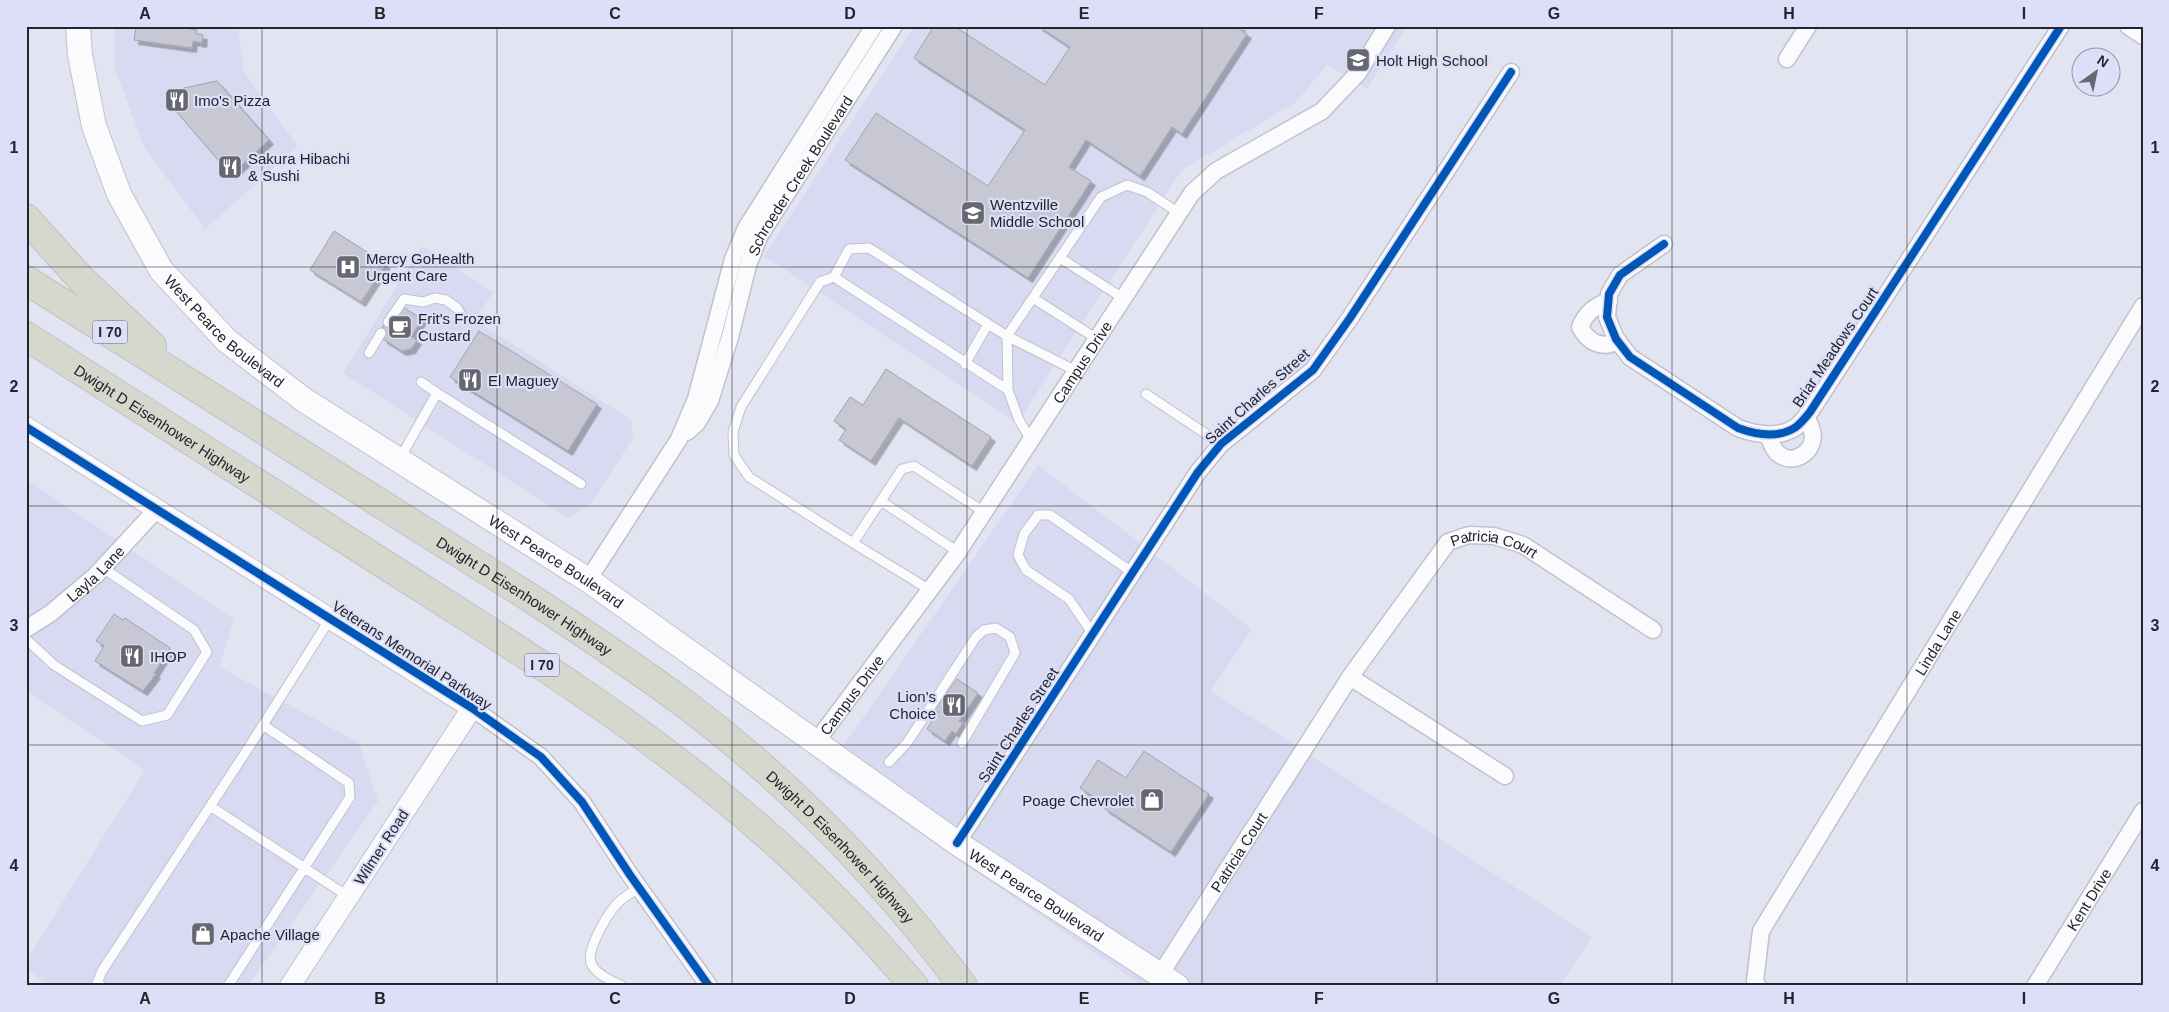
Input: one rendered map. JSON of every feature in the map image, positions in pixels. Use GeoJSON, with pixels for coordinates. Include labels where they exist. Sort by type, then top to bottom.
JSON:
{"type":"FeatureCollection","features":[{"type":"Feature","properties":{"kind":"highway"},"geometry":{"type":"LineString","coordinates":[[26,218],[81,279],[193,385]]}},
{"type":"Feature","properties":{"kind":"highway","name":"Dwight D Eisenhower Highway"},"geometry":{"type":"LineString","coordinates":[[26,280],[611,650],[686,705],[780,783],[824,825],[902,910],[963,986]]}},
{"type":"Feature","properties":{"kind":"highway","name":"Dwight D Eisenhower Highway"},"geometry":{"type":"LineString","coordinates":[[26,336],[526,655],[667,753],[716,791],[809,872],[853,917],[914,986]]}},
{"type":"Feature","properties":{"kind":"main road","name":"West Pearce Boulevard"},"geometry":{"type":"LineString","coordinates":[[78,26],[80,55],[94,126],[119,194],[161,270],[226,341],[304,400],[588,580],[957,844],[1168,981]]}},
{"type":"Feature","properties":{"kind":"street","name":"Schroeder Creek Boulevard"},"geometry":{"type":"LineString","coordinates":[[588,580],[679,439],[697,423],[710,401],[733,259],[746,228],[874,26]]}},
{"type":"Feature","properties":{"kind":"street","name":"Schroeder Creek Boulevard"},"geometry":{"type":"LineString","coordinates":[[722,334],[760,236],[894,26]]}},
{"type":"Feature","properties":{"kind":"street","name":"Campus Drive"},"geometry":{"type":"LineString","coordinates":[[816,742],[958,552],[1192,193],[1216,171],[1322,111],[1358,73],[1387,26]]}},
{"type":"Feature","properties":{"kind":"street"},"geometry":{"type":"LineString","coordinates":[[1787,59],[1808,26]]}},
{"type":"Feature","properties":{"kind":"street","name":"Briar Meadows Court"},"geometry":{"type":"LineString","coordinates":[[1664,244],[1620,275],[1609,294],[1607,317],[1618,341],[1630,357],[1738,428],[1758,435],[1768,435],[1781,434],[1797,427],[2062,26]]}},
{"type":"Feature","properties":{"kind":"street","name":"Saint Charles Street"},"geometry":{"type":"LineString","coordinates":[[957,844],[1198,472],[1221,444],[1313,370],[1350,318],[1512,72]]}},
{"type":"Feature","properties":{"kind":"street"},"geometry":{"type":"LineString","coordinates":[[1609,301],[1597,305],[1585,315],[1580,328],[1587,339],[1600,345],[1618,341]]}},
{"type":"Feature","properties":{"kind":"street","name":"Linda Lane"},"geometry":{"type":"LineString","coordinates":[[1758,986],[1755,980],[1761,931],[2143,306]]}},
{"type":"Feature","properties":{"kind":"street","name":"Briar Meadows Court"},"geometry":{"type":"LineString","coordinates":[[1768,435],[1778,454],[1786,458],[1804,455],[1812,445],[1813,432],[1806,416]]}},
{"type":"Feature","properties":{"kind":"street","name":"Veterans Memorial Parkway"},"geometry":{"type":"LineString","coordinates":[[26,427],[472,708],[541,757],[582,802],[705,984]]}},
{"type":"Feature","properties":{"kind":"street","name":"Layla Lane"},"geometry":{"type":"LineString","coordinates":[[26,629],[51,612],[103,568],[157,509]]}},
{"type":"Feature","properties":{"kind":"street","name":"Patricia Court"},"geometry":{"type":"LineString","coordinates":[[1168,981],[1350,677],[1448,542],[1469,535],[1494,536],[1523,546],[1653,630]]}},
{"type":"Feature","properties":{"kind":"street"},"geometry":{"type":"LineString","coordinates":[[1350,677],[1505,776]]}},
{"type":"Feature","properties":{"kind":"street","name":"Wilmer Road"},"geometry":{"type":"LineString","coordinates":[[290,986],[472,708]]}},
{"type":"Feature","properties":{"kind":"street","name":"Kent Drive"},"geometry":{"type":"LineString","coordinates":[[2035,986],[2143,811]]}},
{"type":"Feature","properties":{"kind":"lane"},"geometry":{"type":"LineString","coordinates":[[1031,440],[1019,420],[1008,390],[1007,336],[1101,197],[1126,185],[1147,192],[1179,213]]}},
{"type":"Feature","properties":{"kind":"lane"},"geometry":{"type":"LineString","coordinates":[[930,590],[749,477],[734,455],[733,432],[741,407],[820,282],[834,277],[849,249],[869,248],[1007,336],[1076,371]]}},
{"type":"Feature","properties":{"kind":"lane"},"geometry":{"type":"LineString","coordinates":[[1060,258],[1123,298]]}},
{"type":"Feature","properties":{"kind":"lane"},"geometry":{"type":"LineString","coordinates":[[834,277],[965,364],[1008,390]]}},
{"type":"Feature","properties":{"kind":"lane"},"geometry":{"type":"LineString","coordinates":[[388,322],[404,298],[423,302],[434,298],[446,300],[457,308],[462,317]]}},
{"type":"Feature","properties":{"kind":"lane"},"geometry":{"type":"LineString","coordinates":[[1033,298],[1097,339]]}},
{"type":"Feature","properties":{"kind":"lane"},"geometry":{"type":"LineString","coordinates":[[965,364],[988,324]]}},
{"type":"Feature","properties":{"kind":"lane"},"geometry":{"type":"LineString","coordinates":[[369,352],[381,333]]}},
{"type":"Feature","properties":{"kind":"lane"},"geometry":{"type":"LineString","coordinates":[[421,382],[581,484]]}},
{"type":"Feature","properties":{"kind":"lane"},"geometry":{"type":"LineString","coordinates":[[399,460],[437,393]]}},
{"type":"Feature","properties":{"kind":"lane"},"geometry":{"type":"LineString","coordinates":[[1146,394],[1221,444]]}},
{"type":"Feature","properties":{"kind":"lane"},"geometry":{"type":"LineString","coordinates":[[853,543],[902,469],[914,466],[984,512]]}},
{"type":"Feature","properties":{"kind":"lane"},"geometry":{"type":"LineString","coordinates":[[882,501],[958,552]]}},
{"type":"Feature","properties":{"kind":"lane"},"geometry":{"type":"LineString","coordinates":[[1093,634],[1069,600],[1026,570],[1018,555],[1024,534],[1038,515],[1050,514],[1133,573]]}},
{"type":"Feature","properties":{"kind":"lane"},"geometry":{"type":"LineString","coordinates":[[26,639],[54,665],[142,721],[167,715],[207,652],[194,630],[103,568]]}},
{"type":"Feature","properties":{"kind":"lane"},"geometry":{"type":"LineString","coordinates":[[102,986],[98,983],[102,971],[330,619]]}},
{"type":"Feature","properties":{"kind":"lane"},"geometry":{"type":"LineString","coordinates":[[889,762],[907,743],[976,637],[984,630],[996,628],[1010,637],[1015,653],[962,743]]}},
{"type":"Feature","properties":{"kind":"lane"},"geometry":{"type":"LineString","coordinates":[[228,986],[350,797],[349,783],[263,725]]}},
{"type":"Feature","properties":{"kind":"lane"},"geometry":{"type":"LineString","coordinates":[[210,806],[349,897]]}},
{"type":"Feature","properties":{"kind":"lane"},"geometry":{"type":"LineString","coordinates":[[622,986],[595,970],[591,962],[590,953],[610,911],[619,901],[639,888]]}},
{"type":"Feature","properties":{"kind":"shaded area"},"geometry":{"type":"Polygon","coordinates":[[[114,26],[238,26],[244,72],[298,146],[205,229],[145,149],[115,69],[114,26]]]}},
{"type":"Feature","properties":{"kind":"shaded area","name":"Wentzville Middle School"},"geometry":{"type":"Polygon","coordinates":[[[914,26],[1407,26],[1367,89],[1327,65],[1296,102],[1182,170],[1017,423],[764,256],[914,26]]]}},
{"type":"Feature","properties":{"kind":"shaded area"},"geometry":{"type":"Polygon","coordinates":[[[422,246],[493,292],[475,320],[631,420],[633,438],[591,504],[568,518],[343,373],[422,246]]]}},
{"type":"Feature","properties":{"kind":"shaded area"},"geometry":{"type":"Polygon","coordinates":[[[1038,465],[1252,629],[1211,691],[1592,937],[1560,986],[1137,986],[1139,983],[827,770],[1038,465]]]}},
{"type":"Feature","properties":{"kind":"shaded area"},"geometry":{"type":"Polygon","coordinates":[[[26,479],[234,619],[219,667],[359,743],[378,801],[248,986],[47,986],[26,967],[26,961],[145,770],[26,691],[26,479]]]}},
{"type":"Feature","properties":{"kind":"building"},"geometry":{"type":"Polygon","coordinates":[[[136,26],[169,26],[197,30],[196,34],[203,35],[202,43],[193,41],[192,48],[134,40],[136,26]]]}},
{"type":"Feature","properties":{"kind":"building"},"geometry":{"type":"Polygon","coordinates":[[[934,26],[954,26],[1045,85],[1070,47],[1038,26],[1241,26],[1239,29],[1247,34],[1182,134],[1172,127],[1140,176],[1086,140],[1069,167],[1091,181],[1028,278],[845,160],[876,113],[988,186],[1025,130],[914,58],[934,26]]]}},
{"type":"Feature","properties":{"kind":"building"},"geometry":{"type":"Polygon","coordinates":[[[217,81],[269,140],[231,175],[175,110],[170,91],[217,81]]]}},
{"type":"Feature","properties":{"kind":"building","name":"Mercy GoHealth Urgent Care"},"geometry":{"type":"Polygon","coordinates":[[[334,231],[386,264],[361,302],[310,270],[334,231]]]}},
{"type":"Feature","properties":{"kind":"building","name":"Frit's Frozen Custard"},"geometry":{"type":"Polygon","coordinates":[[[403,307],[422,319],[411,337],[417,340],[411,349],[402,351],[383,339],[381,330],[386,321],[392,325],[403,307]]]}},
{"type":"Feature","properties":{"kind":"building"},"geometry":{"type":"Polygon","coordinates":[[[479,331],[597,404],[568,451],[450,377],[479,331]]]}},
{"type":"Feature","properties":{"kind":"building"},"geometry":{"type":"Polygon","coordinates":[[[886,369],[991,437],[972,466],[899,418],[871,461],[839,440],[846,429],[834,421],[850,397],[863,405],[886,369]]]}},
{"type":"Feature","properties":{"kind":"building","name":"IHOP"},"geometry":{"type":"Polygon","coordinates":[[[114,614],[123,620],[125,618],[170,648],[154,673],[156,674],[143,691],[95,661],[104,646],[96,641],[114,614]]]}},
{"type":"Feature","properties":{"kind":"building","name":"Lion's Choice"},"geometry":{"type":"Polygon","coordinates":[[[957,679],[978,693],[959,721],[963,723],[956,734],[952,731],[945,741],[927,729],[938,712],[935,710],[941,699],[957,679]]]}},
{"type":"Feature","properties":{"kind":"building","name":"Poage Chevrolet"},"geometry":{"type":"Polygon","coordinates":[[[1144,751],[1209,794],[1171,852],[1104,808],[1106,805],[1080,788],[1098,760],[1126,778],[1144,751]]]}},
{"type":"Feature","properties":{"kind":"cycle path"},"geometry":{"type":"LineString","coordinates":[[1664,244],[1620,275],[1609,294],[1607,317],[1616,339],[1630,357],[1738,428],[1767,435],[1789,431],[1802,422],[1810,412],[2061,26]]}},
{"type":"Feature","properties":{"kind":"cycle path"},"geometry":{"type":"LineString","coordinates":[[957,843],[1198,472],[1221,444],[1313,370],[1350,318],[1511,72]]}},
{"type":"Feature","properties":{"kind":"cycle path"},"geometry":{"type":"LineString","coordinates":[[26,427],[472,708],[541,757],[582,802],[630,875],[709,986]]}},
{"type":"Feature","properties":{"kind":"place","name":"Holt High School"},"geometry":{"type":"Point","coordinates":[1358,60]}},
{"type":"Feature","properties":{"kind":"place","name":"Imo's Pizza"},"geometry":{"type":"Point","coordinates":[177,100]}},
{"type":"Feature","properties":{"kind":"place","name":"Sakura Hibachi & Sushi"},"geometry":{"type":"Point","coordinates":[230,167]}},
{"type":"Feature","properties":{"kind":"place","name":"Wentzville Middle School"},"geometry":{"type":"Point","coordinates":[973,213]}},
{"type":"Feature","properties":{"kind":"place","name":"Mercy GoHealth Urgent Care"},"geometry":{"type":"Point","coordinates":[348,267]}},
{"type":"Feature","properties":{"kind":"place","name":"Frit's Frozen Custard"},"geometry":{"type":"Point","coordinates":[400,327]}},
{"type":"Feature","properties":{"kind":"place","name":"El Maguey"},"geometry":{"type":"Point","coordinates":[470,380]}},
{"type":"Feature","properties":{"kind":"place","name":"IHOP"},"geometry":{"type":"Point","coordinates":[132,656]}},
{"type":"Feature","properties":{"kind":"place","name":"Lion's Choice"},"geometry":{"type":"Point","coordinates":[954,705]}},
{"type":"Feature","properties":{"kind":"place","name":"Poage Chevrolet"},"geometry":{"type":"Point","coordinates":[1152,800]}},
{"type":"Feature","properties":{"kind":"place","name":"Apache Village"},"geometry":{"type":"Point","coordinates":[203,934]}}]}
